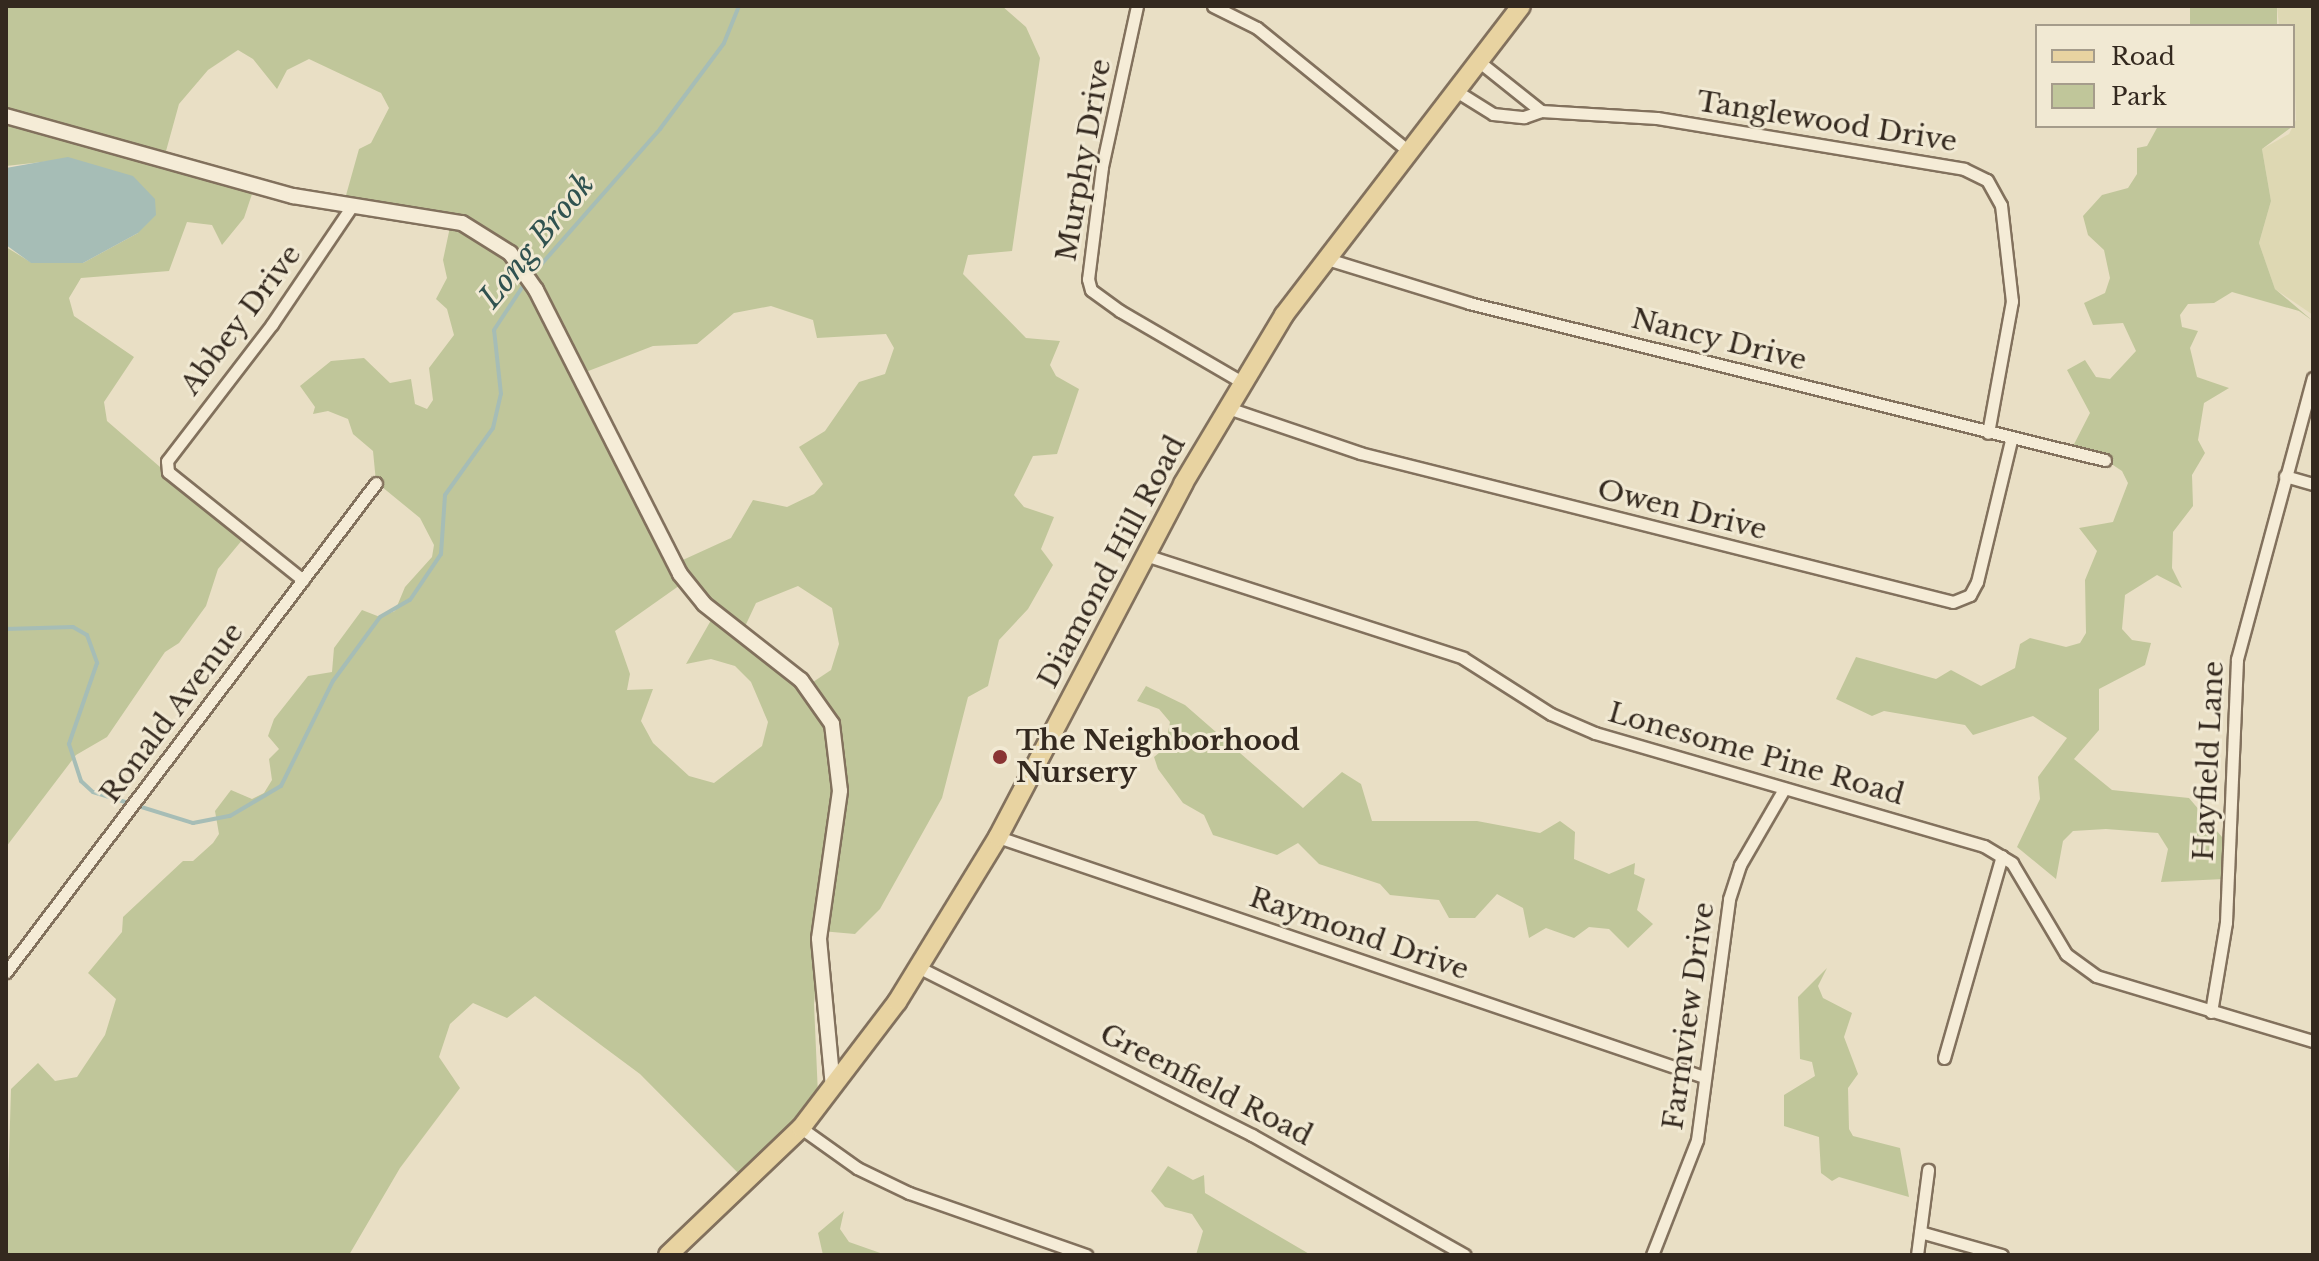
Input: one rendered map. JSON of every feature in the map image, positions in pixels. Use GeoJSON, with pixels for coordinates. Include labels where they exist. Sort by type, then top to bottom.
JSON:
{"type":"FeatureCollection","features":[{"type":"Feature","properties":{"kind":"main road","name":"Diamond Hill Road"},"geometry":{"type":"LineString","coordinates":[[668,1255],[801,1128],[920,968],[998,837],[1145,555],[1242,382],[1323,258],[1521,6]]}},
{"type":"Feature","properties":{"kind":"street","name":"Murphy Drive"},"geometry":{"type":"LineString","coordinates":[[1137,6],[1102,167],[1088,279],[1091,290],[1120,311],[1242,382]]}},
{"type":"Feature","properties":{"kind":"street"},"geometry":{"type":"LineString","coordinates":[[1213,6],[1257,28],[1406,149]]}},
{"type":"Feature","properties":{"kind":"street"},"geometry":{"type":"LineString","coordinates":[[1477,60],[1541,111]]}},
{"type":"Feature","properties":{"kind":"street","name":"Tanglewood Drive"},"geometry":{"type":"LineString","coordinates":[[1453,89],[1493,114],[1524,117],[1541,111],[1657,118],[1964,169],[1987,180],[2001,205],[2012,301],[1988,433]]}},
{"type":"Feature","properties":{"kind":"street"},"geometry":{"type":"LineString","coordinates":[[6,116],[352,206],[462,223],[510,253],[536,290],[686,582],[720,618],[801,680],[832,724],[840,791],[819,939],[833,1087]]}},
{"type":"Feature","properties":{"kind":"street","name":"Abbey Drive"},"geometry":{"type":"LineString","coordinates":[[303,580],[168,472],[167,461],[272,324],[352,206]]}},
{"type":"Feature","properties":{"kind":"street","name":"Nancy Drive"},"geometry":{"type":"LineString","coordinates":[[1323,258],[1469,303],[2011,440],[2105,460]]}},
{"type":"Feature","properties":{"kind":"street","name":"Hayfield Lane"},"geometry":{"type":"LineString","coordinates":[[2211,1012],[2226,922],[2237,659],[2313,378]]}},
{"type":"Feature","properties":{"kind":"street","name":"Owen Drive"},"geometry":{"type":"LineString","coordinates":[[1228,408],[1360,453],[1953,602],[1970,595],[1977,582],[2011,440]]}},
{"type":"Feature","properties":{"kind":"street"},"geometry":{"type":"LineString","coordinates":[[2285,476],[2313,484]]}},
{"type":"Feature","properties":{"kind":"street","name":"Ronald Avenue"},"geometry":{"type":"LineString","coordinates":[[6,972],[376,483]]}},
{"type":"Feature","properties":{"kind":"street","name":"Lonesome Pine Road"},"geometry":{"type":"LineString","coordinates":[[1145,555],[1434,647],[1487,670],[1572,724],[2002,856]]}},
{"type":"Feature","properties":{"kind":"street","name":"Farmview Drive"},"geometry":{"type":"LineString","coordinates":[[1652,1255],[1687,1175],[1729,899],[1740,865],[1784,789]]}},
{"type":"Feature","properties":{"kind":"street","name":"Raymond Drive"},"geometry":{"type":"LineString","coordinates":[[998,837],[1704,1077]]}},
{"type":"Feature","properties":{"kind":"street"},"geometry":{"type":"LineString","coordinates":[[2002,856],[2025,880],[2078,966],[2117,986],[2313,1041]]}},
{"type":"Feature","properties":{"kind":"street"},"geometry":{"type":"LineString","coordinates":[[1944,1058],[2002,856]]}},
{"type":"Feature","properties":{"kind":"street","name":"Greenfield Road"},"geometry":{"type":"LineString","coordinates":[[920,968],[1252,1135],[1465,1255]]}},
{"type":"Feature","properties":{"kind":"street"},"geometry":{"type":"LineString","coordinates":[[801,1128],[857,1168],[909,1193],[1086,1255]]}},
{"type":"Feature","properties":{"kind":"street"},"geometry":{"type":"LineString","coordinates":[[1917,1255],[1928,1170]]}},
{"type":"Feature","properties":{"kind":"street"},"geometry":{"type":"LineString","coordinates":[[1920,1232],[2002,1255]]}},
{"type":"Feature","properties":{"kind":"shaded area"},"geometry":{"type":"Polygon","coordinates":[[[2277,6],[2313,6],[2313,315],[2275,289],[2259,243],[2271,201],[2262,149],[2289,134],[2295,128],[2296,120],[2295,24],[2279,24],[2277,6]]]}},
{"type":"Feature","properties":{"kind":"green space"},"geometry":{"type":"Polygon","coordinates":[[[6,6],[1002,6],[1026,27],[1040,58],[1012,251],[968,255],[963,274],[1026,338],[1060,341],[1050,365],[1056,376],[1079,389],[1057,454],[1033,456],[1014,495],[1024,507],[1054,517],[1041,549],[1053,565],[1028,609],[999,640],[988,686],[968,697],[942,798],[880,909],[855,934],[821,931],[814,1004],[818,1095],[746,1181],[640,1074],[535,996],[507,1018],[473,1003],[450,1024],[439,1057],[460,1088],[400,1168],[349,1255],[6,1255],[11,1089],[38,1063],[55,1081],[77,1077],[105,1035],[116,999],[88,973],[122,932],[123,917],[183,861],[193,861],[213,843],[219,834],[215,811],[231,790],[252,799],[264,793],[272,780],[269,759],[279,749],[268,736],[274,719],[308,676],[332,672],[334,648],[362,610],[380,617],[395,611],[405,587],[432,557],[434,545],[420,518],[376,482],[373,451],[353,434],[348,419],[328,411],[313,414],[315,407],[300,386],[331,361],[364,358],[390,383],[411,379],[415,404],[427,409],[433,400],[429,368],[454,335],[447,309],[436,299],[447,278],[443,260],[450,227],[343,206],[359,149],[371,143],[389,108],[381,93],[309,59],[287,70],[277,89],[253,59],[238,50],[208,70],[179,104],[163,162],[253,191],[244,218],[222,245],[212,225],[187,222],[169,271],[81,278],[69,298],[74,316],[134,357],[104,402],[107,421],[243,539],[218,569],[206,606],[179,643],[165,652],[107,737],[76,755],[6,847],[6,247],[32,263],[83,263],[138,233],[69,159],[6,166],[6,6]],[[771,306],[734,313],[697,344],[653,346],[578,375],[674,564],[731,538],[753,500],[787,507],[814,494],[823,484],[799,447],[825,431],[859,382],[885,374],[894,348],[886,334],[817,338],[813,320],[771,306]],[[683,583],[615,631],[630,674],[627,690],[653,689],[641,721],[653,743],[689,776],[714,783],[762,746],[768,722],[751,682],[735,666],[711,659],[686,664],[714,615],[683,583]],[[798,586],[756,603],[741,635],[804,688],[831,670],[839,644],[832,608],[798,586]]]}},
{"type":"Feature","properties":{"kind":"green space"},"geometry":{"type":"Polygon","coordinates":[[[2190,6],[2277,6],[2277,24],[2190,24],[2190,6]]]}},
{"type":"Feature","properties":{"kind":"green space"},"geometry":{"type":"Polygon","coordinates":[[[2157,128],[2290,128],[2262,149],[2271,201],[2259,243],[2275,289],[2313,321],[2299,311],[2232,292],[2214,303],[2188,304],[2180,315],[2182,327],[2198,331],[2190,348],[2197,377],[2229,388],[2204,403],[2198,440],[2205,453],[2192,475],[2193,506],[2173,532],[2172,568],[2182,588],[2157,575],[2125,595],[2122,629],[2132,640],[2151,643],[2145,665],[2099,689],[2099,730],[2074,759],[2112,790],[2189,798],[2222,837],[2224,879],[2161,882],[2168,849],[2158,833],[2106,829],[2073,831],[2063,841],[2056,879],[2017,847],[2040,799],[2038,777],[2067,738],[2033,716],[1973,735],[1965,725],[1884,711],[1872,716],[1836,699],[1856,657],[1936,679],[1951,670],[1981,686],[2015,668],[2020,644],[2030,638],[2066,647],[2080,643],[2086,633],[2085,580],[2097,551],[2079,528],[2113,522],[2128,483],[2122,471],[2101,457],[2069,454],[2090,413],[2067,370],[2085,360],[2096,377],[2110,379],[2136,351],[2123,323],[2093,325],[2084,303],[2105,293],[2110,278],[2104,250],[2088,235],[2083,216],[2102,195],[2128,188],[2137,174],[2137,148],[2147,146],[2157,128]]]}},
{"type":"Feature","properties":{"kind":"green space"},"geometry":{"type":"Polygon","coordinates":[[[1146,686],[1185,705],[1303,808],[1342,772],[1361,784],[1372,821],[1477,821],[1540,833],[1560,821],[1575,832],[1574,859],[1609,874],[1635,863],[1634,874],[1645,879],[1637,910],[1653,924],[1628,948],[1609,929],[1589,927],[1574,938],[1546,928],[1529,938],[1523,908],[1497,894],[1475,918],[1449,918],[1439,900],[1390,895],[1380,884],[1319,864],[1298,843],[1277,855],[1213,835],[1204,815],[1183,803],[1158,769],[1154,757],[1165,748],[1170,722],[1159,709],[1137,701],[1146,686]]]}},
{"type":"Feature","properties":{"kind":"green space"},"geometry":{"type":"Polygon","coordinates":[[[1827,968],[1818,986],[1823,998],[1852,1013],[1844,1037],[1858,1074],[1848,1088],[1849,1129],[1853,1136],[1900,1148],[1909,1197],[1839,1177],[1832,1181],[1821,1173],[1819,1137],[1784,1126],[1784,1095],[1815,1076],[1812,1062],[1800,1059],[1798,997],[1827,968]]]}},
{"type":"Feature","properties":{"kind":"green space"},"geometry":{"type":"Polygon","coordinates":[[[1168,1166],[1193,1180],[1204,1175],[1205,1193],[1311,1255],[1196,1255],[1203,1231],[1192,1214],[1165,1207],[1151,1191],[1168,1166]]]}},
{"type":"Feature","properties":{"kind":"green space"},"geometry":{"type":"Polygon","coordinates":[[[844,1211],[840,1229],[849,1242],[886,1255],[823,1255],[818,1233],[844,1211]]]}},
{"type":"Feature","properties":{"kind":"water"},"geometry":{"type":"Polygon","coordinates":[[[68,157],[133,176],[155,199],[156,215],[138,233],[83,263],[31,263],[6,245],[6,168],[68,157]]]}},
{"type":"Feature","properties":{"kind":"waterway","name":"Long Brook"},"geometry":{"type":"LineString","coordinates":[[531,276],[660,129],[724,43],[739,6]]}},
{"type":"Feature","properties":{"kind":"waterway","name":"Long Brook"},"geometry":{"type":"LineString","coordinates":[[6,629],[73,627],[87,635],[97,663],[69,744],[81,781],[93,792],[193,823],[230,816],[281,786],[333,681],[380,617],[410,600],[441,554],[445,495],[493,428],[501,394],[494,330],[525,283]]}},
{"type":"Feature","properties":{"kind":"place","name":"The Neighborhood Nursery"},"geometry":{"type":"Point","coordinates":[1000,757]}}]}
